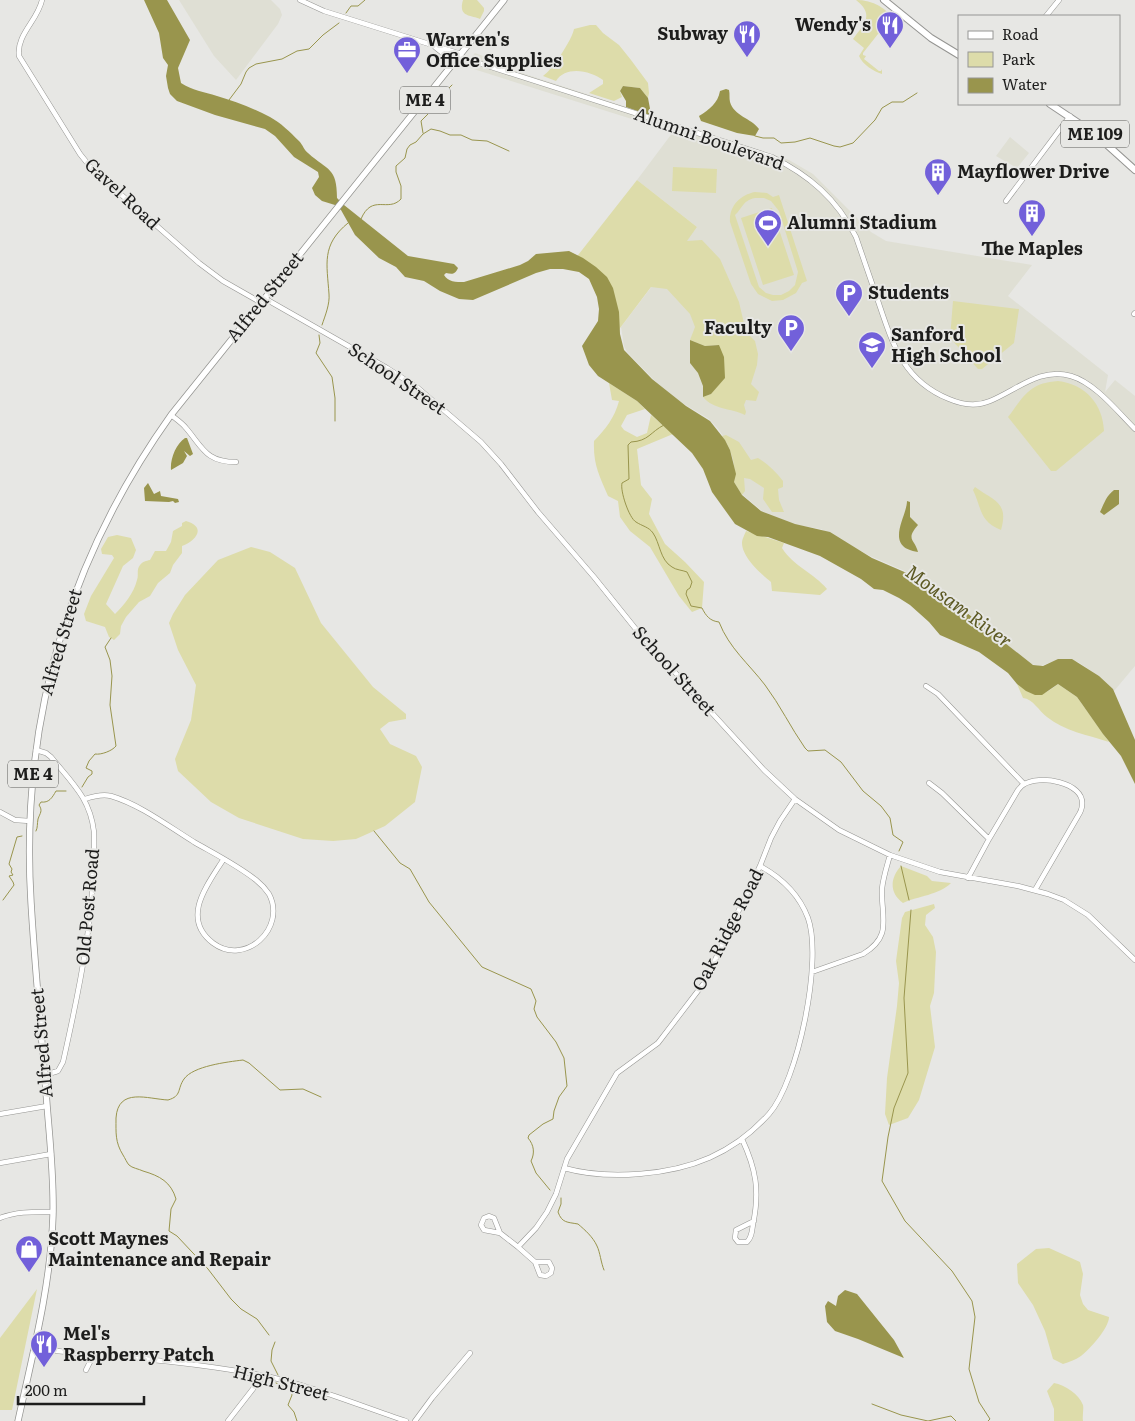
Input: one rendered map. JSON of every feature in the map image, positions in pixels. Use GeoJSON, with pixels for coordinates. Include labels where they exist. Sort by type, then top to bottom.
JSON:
{"type":"FeatureCollection","features":[{"type":"Feature","properties":{"kind":"highway"},"geometry":{"type":"LineString","coordinates":[[884,0],[931,38],[958,54]]}},
{"type":"Feature","properties":{"kind":"highway","name":"ME 109"},"geometry":{"type":"LineString","coordinates":[[1052,105],[1070,116],[1107,144],[1135,170]]}},
{"type":"Feature","properties":{"kind":"main road","name":"Alfred Street"},"geometry":{"type":"LineString","coordinates":[[18,1421],[48,1273],[53,1212],[51,1154],[31,901],[30,821],[36,750],[43,708],[55,654],[67,616],[82,574],[118,498],[138,463],[171,415],[461,56],[504,0]]}},
{"type":"Feature","properties":{"kind":"street","name":"Gavel Road"},"geometry":{"type":"LineString","coordinates":[[42,0],[36,18],[20,41],[19,56],[26,70],[86,162],[108,184],[199,263],[223,281],[262,300]]}},
{"type":"Feature","properties":{"kind":"street","name":"Alumni Boulevard"},"geometry":{"type":"LineString","coordinates":[[300,0],[324,12],[443,48],[461,56],[772,157],[799,172],[828,195],[849,224],[856,237],[890,336],[900,359],[919,380],[941,395],[962,403],[979,404],[994,399],[1040,376],[1066,375],[1079,379],[1091,386],[1135,429]]}},
{"type":"Feature","properties":{"kind":"street"},"geometry":{"type":"LineString","coordinates":[[1047,15],[1059,0]]}},
{"type":"Feature","properties":{"kind":"street"},"geometry":{"type":"LineString","coordinates":[[435,47],[455,63]]}},
{"type":"Feature","properties":{"kind":"street"},"geometry":{"type":"LineString","coordinates":[[1006,202],[1070,116]]}},
{"type":"Feature","properties":{"kind":"street","name":"School Street"},"geometry":{"type":"LineString","coordinates":[[262,300],[387,368],[418,388],[481,442],[640,633],[764,770],[795,799],[839,830],[890,855],[927,868],[968,878],[1035,890],[1054,896],[1077,907],[1135,960]]}},
{"type":"Feature","properties":{"kind":"street"},"geometry":{"type":"LineString","coordinates":[[171,415],[186,427],[196,442],[212,457],[222,462],[236,462]]}},
{"type":"Feature","properties":{"kind":"street"},"geometry":{"type":"LineString","coordinates":[[926,686],[938,694],[1024,784]]}},
{"type":"Feature","properties":{"kind":"street","name":"Old Post Road"},"geometry":{"type":"LineString","coordinates":[[36,750],[46,753],[51,757],[85,799],[93,822],[95,844],[85,956],[63,1062],[58,1071],[45,1075]]}},
{"type":"Feature","properties":{"kind":"street"},"geometry":{"type":"LineString","coordinates":[[968,878],[988,839],[1024,784],[1040,780],[1059,782],[1077,792],[1082,802],[1078,816],[1035,890]]}},
{"type":"Feature","properties":{"kind":"street"},"geometry":{"type":"LineString","coordinates":[[929,783],[942,793],[988,839]]}},
{"type":"Feature","properties":{"kind":"street"},"geometry":{"type":"LineString","coordinates":[[85,799],[104,795],[123,800],[223,860],[262,885],[272,901],[273,914],[267,933],[258,942],[243,950],[227,949],[212,942],[205,935],[198,920],[197,910],[200,899],[223,860]]}},
{"type":"Feature","properties":{"kind":"street","name":"Oak Ridge Road"},"geometry":{"type":"LineString","coordinates":[[518,1247],[536,1228],[547,1212],[556,1194],[572,1149],[617,1073],[658,1043],[704,984],[780,821],[795,799]]}},
{"type":"Feature","properties":{"kind":"street"},"geometry":{"type":"LineString","coordinates":[[0,812],[15,820],[30,821]]}},
{"type":"Feature","properties":{"kind":"street"},"geometry":{"type":"LineString","coordinates":[[812,972],[863,954],[879,941],[884,930],[885,919],[882,890],[883,880],[890,855]]}},
{"type":"Feature","properties":{"kind":"street"},"geometry":{"type":"LineString","coordinates":[[564,1168],[581,1173],[601,1175],[669,1171],[704,1161],[742,1139],[769,1113],[778,1101],[799,1045],[804,1025],[812,972],[812,936],[804,909],[786,884],[760,866]]}},
{"type":"Feature","properties":{"kind":"street"},"geometry":{"type":"LineString","coordinates":[[0,1114],[47,1106]]}},
{"type":"Feature","properties":{"kind":"street"},"geometry":{"type":"LineString","coordinates":[[742,1139],[750,1157],[757,1186],[754,1221],[749,1240],[744,1244],[738,1242],[735,1238],[736,1230],[754,1221]]}},
{"type":"Feature","properties":{"kind":"street"},"geometry":{"type":"LineString","coordinates":[[0,1163],[51,1154]]}},
{"type":"Feature","properties":{"kind":"street"},"geometry":{"type":"LineString","coordinates":[[0,1218],[25,1212],[53,1212]]}},
{"type":"Feature","properties":{"kind":"street"},"geometry":{"type":"LineString","coordinates":[[500,1233],[494,1218],[489,1216],[484,1218],[481,1226],[484,1230],[500,1233],[535,1262]]}},
{"type":"Feature","properties":{"kind":"street","name":"High Street"},"geometry":{"type":"LineString","coordinates":[[33,1349],[207,1367],[262,1376],[302,1386],[406,1421]]}},
{"type":"Feature","properties":{"kind":"street"},"geometry":{"type":"LineString","coordinates":[[414,1421],[470,1353]]}},
{"type":"Feature","properties":{"kind":"street"},"geometry":{"type":"LineString","coordinates":[[86,1370],[92,1354]]}},
{"type":"Feature","properties":{"kind":"street"},"geometry":{"type":"LineString","coordinates":[[228,1421],[262,1376]]}},
{"type":"Feature","properties":{"kind":"shaded area"},"geometry":{"type":"Polygon","coordinates":[[[179,0],[271,0],[280,9],[282,15],[278,24],[236,80],[214,56],[179,0]]]}},
{"type":"Feature","properties":{"kind":"shaded area","name":"Sanford High School"},"geometry":{"type":"Polygon","coordinates":[[[475,53],[483,56],[482,60],[789,160],[813,174],[871,232],[886,241],[1032,265],[1008,296],[1108,375],[1105,392],[1115,380],[1135,396],[1135,666],[1114,691],[1099,676],[1078,662],[1061,659],[1040,666],[1031,664],[967,612],[949,602],[940,593],[914,575],[868,555],[821,529],[790,524],[777,519],[762,511],[743,495],[735,486],[723,436],[719,430],[709,419],[679,401],[655,381],[627,352],[624,346],[621,327],[697,227],[637,180],[673,132],[464,66],[475,53]]]}},
{"type":"Feature","properties":{"kind":"shaded area"},"geometry":{"type":"Polygon","coordinates":[[[1010,137],[1029,153],[1017,168],[996,156],[1010,137]]]}},
{"type":"Feature","properties":{"kind":"green space"},"geometry":{"type":"Polygon","coordinates":[[[463,0],[477,0],[484,8],[480,19],[469,16],[462,10],[463,0]]]}},
{"type":"Feature","properties":{"kind":"green space"},"geometry":{"type":"Polygon","coordinates":[[[856,0],[874,3],[888,13],[896,22],[892,29],[883,35],[878,34],[863,53],[866,56],[864,59],[879,71],[882,69],[882,74],[863,62],[859,56],[864,48],[853,39],[866,20],[865,10],[856,0]]]}},
{"type":"Feature","properties":{"kind":"green space"},"geometry":{"type":"Polygon","coordinates":[[[596,25],[619,45],[631,60],[648,83],[648,98],[640,88],[623,86],[620,91],[622,97],[614,101],[589,93],[603,84],[603,80],[585,72],[572,71],[560,76],[556,81],[543,76],[561,54],[570,40],[574,29],[596,25]]]}},
{"type":"Feature","properties":{"kind":"green space"},"geometry":{"type":"Polygon","coordinates":[[[673,167],[717,169],[716,193],[672,191],[673,167]]]}},
{"type":"Feature","properties":{"kind":"green space"},"geometry":{"type":"Polygon","coordinates":[[[637,180],[697,227],[687,241],[702,240],[720,259],[739,302],[746,332],[755,341],[758,354],[757,365],[751,384],[759,392],[756,401],[746,400],[744,405],[745,415],[717,407],[703,397],[711,394],[718,345],[705,346],[690,340],[695,327],[690,314],[667,289],[651,287],[608,344],[609,305],[575,259],[637,180]]]}},
{"type":"Feature","properties":{"kind":"green space"},"geometry":{"type":"Polygon","coordinates":[[[750,193],[767,193],[773,197],[779,195],[807,281],[802,283],[796,293],[783,300],[772,301],[758,294],[751,284],[730,222],[731,211],[736,202],[750,193]],[[755,198],[748,201],[735,215],[759,287],[766,293],[781,295],[795,285],[798,272],[779,211],[771,201],[764,198],[755,198]]]}},
{"type":"Feature","properties":{"kind":"green space","name":"Alumni Stadium"},"geometry":{"type":"Polygon","coordinates":[[[772,208],[794,275],[763,285],[741,218],[772,208]]]}},
{"type":"Feature","properties":{"kind":"green space"},"geometry":{"type":"Polygon","coordinates":[[[953,301],[1019,309],[1014,343],[982,369],[978,369],[950,338],[953,301]]]}},
{"type":"Feature","properties":{"kind":"green space"},"geometry":{"type":"Polygon","coordinates":[[[1058,381],[1076,386],[1091,397],[1100,412],[1104,431],[1056,471],[1051,471],[1008,417],[1028,392],[1048,382],[1058,381]]]}},
{"type":"Feature","properties":{"kind":"green space"},"geometry":{"type":"Polygon","coordinates":[[[609,383],[637,401],[645,409],[627,415],[621,426],[624,430],[637,437],[647,433],[651,415],[673,434],[637,449],[641,485],[652,499],[649,514],[665,544],[704,582],[702,608],[692,612],[679,596],[650,547],[630,531],[620,517],[618,501],[608,496],[599,475],[594,456],[594,441],[609,423],[619,401],[612,400],[609,383]]]}},
{"type":"Feature","properties":{"kind":"green space"},"geometry":{"type":"Polygon","coordinates":[[[726,435],[739,442],[751,460],[758,458],[762,460],[783,481],[783,487],[778,489],[779,500],[784,512],[772,512],[763,499],[764,488],[750,479],[744,478],[745,491],[742,495],[734,482],[735,470],[732,458],[722,436],[726,435]]]}},
{"type":"Feature","properties":{"kind":"green space"},"geometry":{"type":"Polygon","coordinates":[[[975,487],[998,503],[1003,513],[1001,530],[989,523],[982,514],[973,490],[975,487]]]}},
{"type":"Feature","properties":{"kind":"green space"},"geometry":{"type":"Polygon","coordinates":[[[186,521],[196,527],[198,530],[197,534],[191,541],[182,546],[182,553],[173,565],[170,573],[158,583],[150,596],[139,602],[126,617],[121,626],[120,634],[114,640],[109,637],[105,627],[86,621],[84,614],[91,596],[114,558],[112,555],[102,554],[101,549],[108,537],[117,535],[131,538],[136,550],[133,558],[123,566],[106,604],[115,614],[134,590],[140,565],[150,560],[155,551],[166,551],[171,542],[173,531],[182,526],[182,523],[186,521]]]}},
{"type":"Feature","properties":{"kind":"green space"},"geometry":{"type":"Polygon","coordinates":[[[746,531],[784,543],[782,548],[792,560],[827,589],[820,595],[772,591],[771,582],[753,565],[745,554],[742,543],[746,531]]]}},
{"type":"Feature","properties":{"kind":"green space"},"geometry":{"type":"Polygon","coordinates":[[[251,547],[270,552],[295,568],[321,623],[373,687],[406,714],[406,719],[389,722],[380,729],[390,744],[416,756],[422,767],[415,802],[385,826],[356,839],[333,841],[303,839],[239,818],[211,802],[178,771],[175,759],[191,720],[196,685],[178,650],[169,623],[185,595],[218,560],[251,547]]]}},
{"type":"Feature","properties":{"kind":"green space"},"geometry":{"type":"Polygon","coordinates":[[[1017,684],[1033,693],[1042,694],[1058,684],[1077,697],[1109,742],[1076,732],[1054,722],[1044,715],[1033,703],[1023,698],[1017,684]]]}},
{"type":"Feature","properties":{"kind":"green space"},"geometry":{"type":"Polygon","coordinates":[[[901,866],[927,876],[932,881],[951,883],[934,893],[903,903],[898,899],[893,890],[893,880],[901,866]]]}},
{"type":"Feature","properties":{"kind":"green space"},"geometry":{"type":"Polygon","coordinates":[[[934,904],[935,908],[926,915],[925,925],[933,937],[936,952],[934,993],[930,1006],[935,1047],[919,1100],[908,1118],[889,1125],[885,1114],[887,1078],[897,1006],[899,983],[896,961],[902,918],[905,912],[934,904]]]}},
{"type":"Feature","properties":{"kind":"green space"},"geometry":{"type":"Polygon","coordinates":[[[1049,1248],[1080,1262],[1083,1274],[1080,1295],[1083,1304],[1088,1310],[1109,1317],[1103,1332],[1089,1349],[1079,1357],[1063,1364],[1053,1359],[1045,1331],[1033,1305],[1018,1283],[1017,1264],[1036,1249],[1049,1248]]]}},
{"type":"Feature","properties":{"kind":"green space"},"geometry":{"type":"Polygon","coordinates":[[[37,1289],[12,1410],[0,1410],[0,1338],[37,1289]]]}},
{"type":"Feature","properties":{"kind":"green space"},"geometry":{"type":"Polygon","coordinates":[[[1054,1383],[1067,1388],[1078,1397],[1083,1405],[1083,1421],[1054,1421],[1054,1409],[1047,1391],[1054,1383]]]}},
{"type":"Feature","properties":{"kind":"water"},"geometry":{"type":"Polygon","coordinates":[[[144,0],[167,0],[190,40],[178,68],[181,83],[250,108],[282,125],[299,141],[307,152],[330,171],[335,180],[337,198],[408,256],[454,264],[458,268],[456,272],[444,275],[450,280],[458,282],[464,282],[520,265],[536,254],[569,251],[596,267],[607,277],[613,288],[619,312],[620,334],[624,350],[652,379],[686,406],[710,421],[725,440],[730,450],[736,474],[734,482],[742,495],[761,511],[795,524],[830,532],[872,558],[916,577],[962,609],[1033,665],[1043,666],[1058,659],[1072,659],[1099,676],[1113,689],[1135,740],[1135,784],[1121,756],[1077,697],[1058,684],[1042,695],[1035,695],[1026,691],[1008,673],[979,652],[940,635],[929,622],[899,598],[883,590],[874,589],[861,579],[820,556],[768,537],[757,536],[735,524],[712,492],[703,469],[692,453],[637,401],[598,376],[589,365],[582,346],[598,321],[599,309],[597,297],[589,279],[579,272],[550,269],[536,273],[473,300],[459,299],[440,291],[424,281],[405,277],[396,267],[379,258],[355,235],[341,210],[335,205],[322,201],[315,195],[312,188],[319,177],[318,172],[294,157],[275,136],[265,129],[215,115],[177,101],[170,94],[168,88],[166,76],[168,65],[163,58],[159,33],[144,0]]]}},
{"type":"Feature","properties":{"kind":"water"},"geometry":{"type":"Polygon","coordinates":[[[623,86],[640,88],[648,98],[651,114],[649,115],[626,107],[626,101],[620,91],[623,86]]]}},
{"type":"Feature","properties":{"kind":"water"},"geometry":{"type":"Polygon","coordinates":[[[729,90],[730,102],[735,111],[759,129],[755,136],[737,133],[701,121],[699,116],[712,106],[720,91],[729,90]]]}},
{"type":"Feature","properties":{"kind":"water"},"geometry":{"type":"Polygon","coordinates":[[[690,340],[705,346],[719,345],[724,357],[725,378],[711,394],[703,397],[703,386],[698,373],[690,363],[690,340]]]}},
{"type":"Feature","properties":{"kind":"water"},"geometry":{"type":"Polygon","coordinates":[[[187,438],[193,454],[190,456],[184,451],[187,456],[183,463],[171,470],[174,452],[187,438]]]}},
{"type":"Feature","properties":{"kind":"water"},"geometry":{"type":"Polygon","coordinates":[[[148,483],[154,494],[160,491],[161,496],[178,499],[179,502],[145,501],[144,488],[148,483]]]}},
{"type":"Feature","properties":{"kind":"water"},"geometry":{"type":"Polygon","coordinates":[[[1114,490],[1119,490],[1119,504],[1104,515],[1100,512],[1107,497],[1114,490]]]}},
{"type":"Feature","properties":{"kind":"water"},"geometry":{"type":"Polygon","coordinates":[[[907,501],[910,502],[910,517],[918,525],[911,537],[918,552],[907,549],[899,538],[907,501]]]}},
{"type":"Feature","properties":{"kind":"water"},"geometry":{"type":"Polygon","coordinates":[[[845,1290],[857,1294],[894,1340],[904,1358],[835,1331],[827,1322],[825,1306],[828,1301],[836,1306],[838,1296],[845,1290]]]}},
{"type":"Feature","properties":{"kind":"waterway"},"geometry":{"type":"LineString","coordinates":[[346,13],[351,6],[358,6],[365,0]]}},
{"type":"Feature","properties":{"kind":"waterway"},"geometry":{"type":"LineString","coordinates":[[229,100],[241,84],[249,68],[256,64],[282,59],[297,51],[309,49],[339,23]]}},
{"type":"Feature","properties":{"kind":"waterway"},"geometry":{"type":"LineString","coordinates":[[442,95],[452,85]]}},
{"type":"Feature","properties":{"kind":"waterway"},"geometry":{"type":"LineString","coordinates":[[755,136],[774,138],[781,143],[810,138],[840,147],[853,143],[875,120],[882,108],[892,102],[903,102],[917,93]]}},
{"type":"Feature","properties":{"kind":"waterway"},"geometry":{"type":"LineString","coordinates":[[423,133],[421,121],[437,105]]}},
{"type":"Feature","properties":{"kind":"waterway"},"geometry":{"type":"LineString","coordinates":[[361,219],[365,211],[370,207],[396,203],[401,199],[401,186],[396,166],[405,158],[410,145],[431,129],[450,135],[461,135],[472,140],[487,141],[509,151]]}},
{"type":"Feature","properties":{"kind":"waterway"},"geometry":{"type":"LineString","coordinates":[[322,325],[329,302],[327,264],[330,247],[333,239],[348,223]]}},
{"type":"Feature","properties":{"kind":"waterway"},"geometry":{"type":"LineString","coordinates":[[319,335],[320,343],[316,353],[332,377],[335,398],[335,421]]}},
{"type":"Feature","properties":{"kind":"waterway"},"geometry":{"type":"LineString","coordinates":[[664,425],[646,438],[631,442],[628,445],[629,479],[622,483],[622,492],[633,520],[653,533],[668,564],[675,569],[687,572],[692,582],[686,594],[691,606],[702,608],[709,618],[719,622],[728,640],[759,677],[805,748],[808,751],[825,750],[841,762],[863,791],[881,806],[890,818],[893,835],[903,842],[899,851]]}},
{"type":"Feature","properties":{"kind":"waterway"},"geometry":{"type":"LineString","coordinates":[[82,787],[92,774],[92,771],[86,768],[89,761],[95,754],[106,752],[116,746],[110,705],[112,676],[110,660],[105,647],[111,638]]}},
{"type":"Feature","properties":{"kind":"waterway"},"geometry":{"type":"LineString","coordinates":[[36,831],[41,802],[50,800],[56,791],[66,791]]}},
{"type":"Feature","properties":{"kind":"waterway"},"geometry":{"type":"LineString","coordinates":[[374,831],[400,863],[410,869],[429,902],[482,967],[531,989],[536,1001],[534,1009],[537,1017],[556,1042],[564,1058],[567,1086],[559,1097],[553,1119],[543,1124],[529,1135],[528,1138],[533,1146],[531,1161],[536,1173],[550,1190]]}},
{"type":"Feature","properties":{"kind":"waterway"},"geometry":{"type":"LineString","coordinates":[[3,900],[14,885],[9,876],[13,875],[9,864],[17,837],[22,836]]}},
{"type":"Feature","properties":{"kind":"waterway"},"geometry":{"type":"LineString","coordinates":[[901,866],[909,900]]}},
{"type":"Feature","properties":{"kind":"waterway"},"geometry":{"type":"LineString","coordinates":[[911,910],[904,998],[908,1073],[894,1108],[882,1181],[905,1221],[952,1271],[972,1301],[975,1317],[969,1369],[979,1402],[990,1419],[988,1421]]}},
{"type":"Feature","properties":{"kind":"waterway"},"geometry":{"type":"LineString","coordinates":[[269,1335],[257,1319],[241,1309],[208,1269],[177,1236],[169,1231],[171,1209],[176,1199],[174,1193],[164,1180],[129,1165],[120,1150],[116,1137],[118,1108],[128,1098],[143,1097],[168,1100],[177,1094],[184,1079],[195,1071],[211,1065],[243,1060],[280,1090],[303,1089],[321,1097]]}},
{"type":"Feature","properties":{"kind":"waterway"},"geometry":{"type":"LineString","coordinates":[[561,1198],[558,1212],[561,1218],[578,1224],[591,1237],[598,1248],[604,1270]]}},
{"type":"Feature","properties":{"kind":"waterway"},"geometry":{"type":"LineString","coordinates":[[275,1342],[271,1361],[278,1375]]}},
{"type":"Feature","properties":{"kind":"waterway"},"geometry":{"type":"LineString","coordinates":[[276,1383],[291,1389],[292,1395],[288,1405],[294,1412],[297,1421]]}},
{"type":"Feature","properties":{"kind":"waterway"},"geometry":{"type":"LineString","coordinates":[[872,1404],[901,1415],[928,1421],[951,1416],[956,1421]]}},
{"type":"Feature","properties":{"kind":"place","name":"Wendy's"},"geometry":{"type":"Point","coordinates":[890,49]}},
{"type":"Feature","properties":{"kind":"place","name":"Subway"},"geometry":{"type":"Point","coordinates":[747,58]}},
{"type":"Feature","properties":{"kind":"place","name":"Warren's Office Supplies"},"geometry":{"type":"Point","coordinates":[407,74]}},
{"type":"Feature","properties":{"kind":"place","name":"Mayflower Drive"},"geometry":{"type":"Point","coordinates":[938,196]}},
{"type":"Feature","properties":{"kind":"place","name":"The Maples"},"geometry":{"type":"Point","coordinates":[1032,237]}},
{"type":"Feature","properties":{"kind":"place","name":"Alumni Stadium"},"geometry":{"type":"Point","coordinates":[768,247]}},
{"type":"Feature","properties":{"kind":"place","name":"Students"},"geometry":{"type":"Point","coordinates":[849,317]}},
{"type":"Feature","properties":{"kind":"place","name":"Faculty"},"geometry":{"type":"Point","coordinates":[791,352]}},
{"type":"Feature","properties":{"kind":"place","name":"Sanford High School"},"geometry":{"type":"Point","coordinates":[872,369]}},
{"type":"Feature","properties":{"kind":"place","name":"Scott Maynes Maintenance and Repair"},"geometry":{"type":"Point","coordinates":[29,1273]}},
{"type":"Feature","properties":{"kind":"place","name":"Mel's Raspberry Patch"},"geometry":{"type":"Point","coordinates":[44,1368]}},
{"type":"Feature","properties":{"kind":"water label","name":"Mousam River"},"geometry":{"type":"Point","coordinates":[959,606]}}]}
